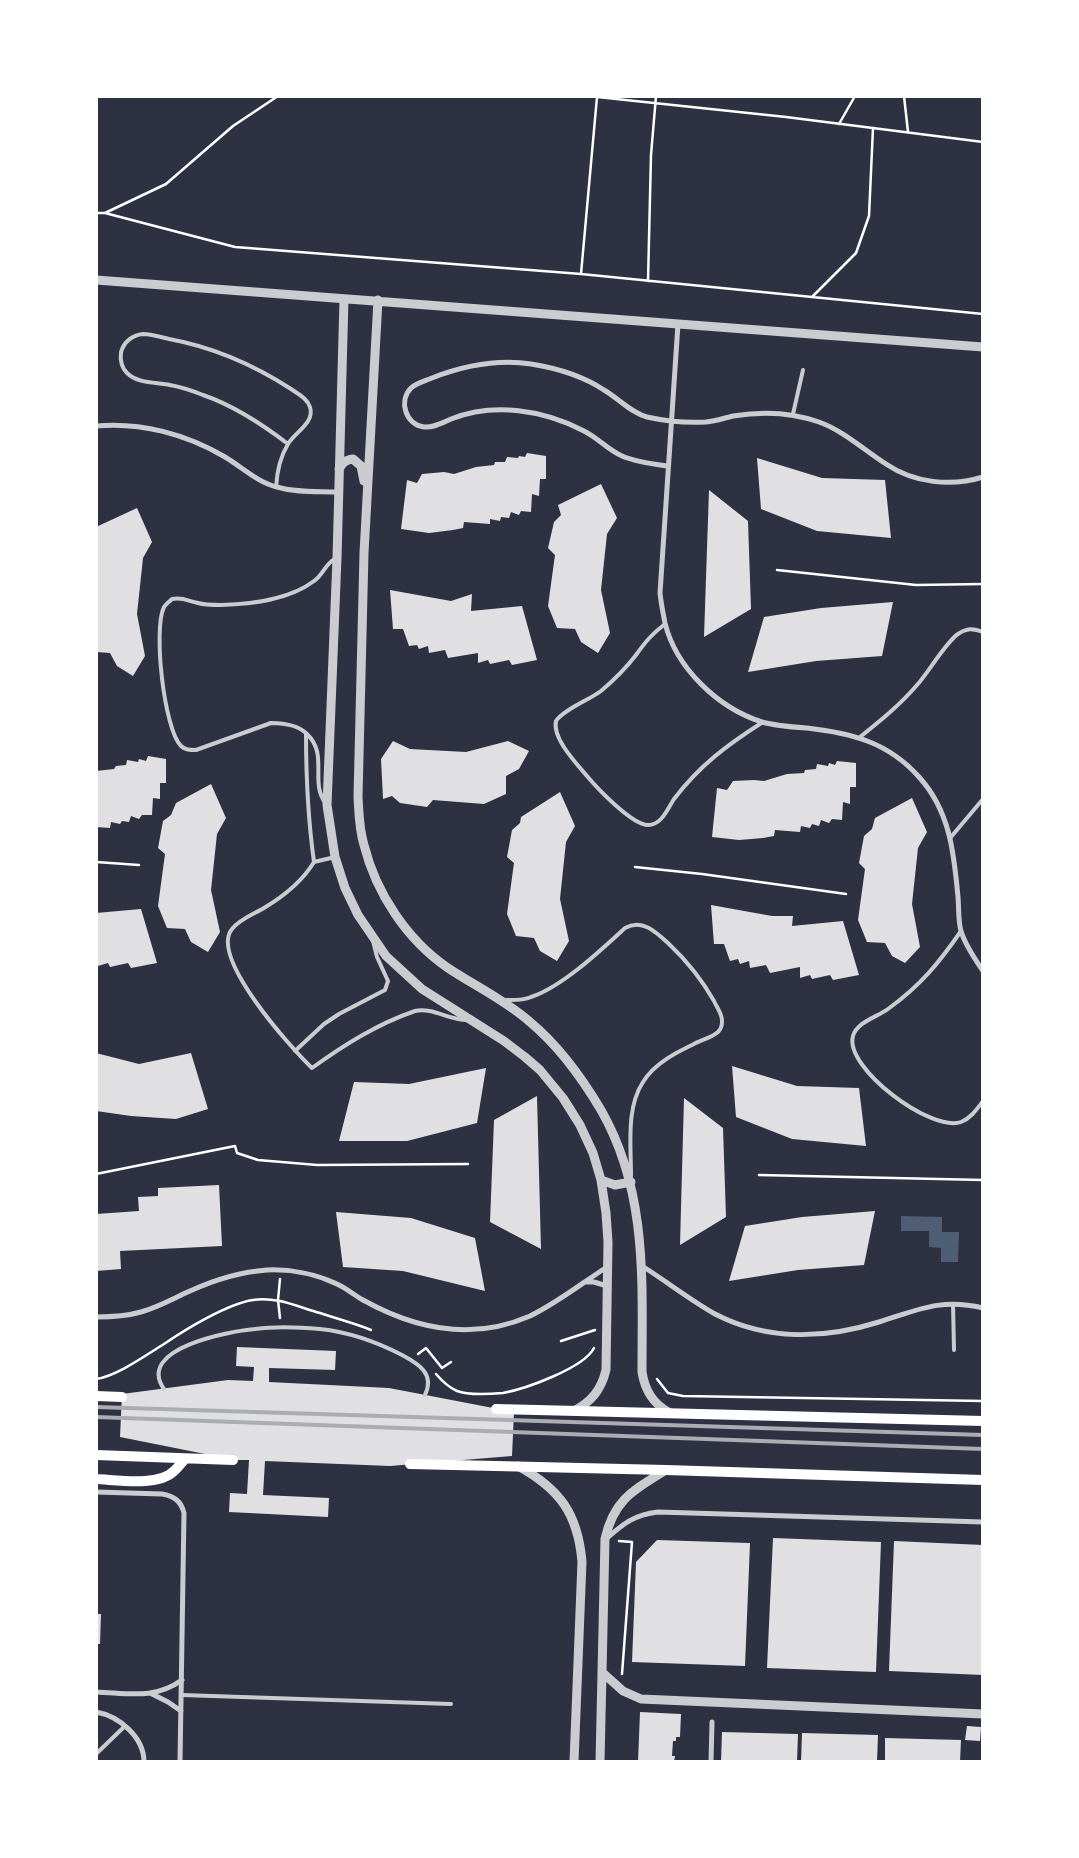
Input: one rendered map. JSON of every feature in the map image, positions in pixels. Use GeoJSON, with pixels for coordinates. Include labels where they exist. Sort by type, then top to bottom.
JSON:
{"type":"FeatureCollection","features":[{"type":"Feature","properties":{"kind":"main road"},"geometry":{"type":"LineString","coordinates":[[96,1396],[122,1397]]}},
{"type":"Feature","properties":{"kind":"main road"},"geometry":{"type":"LineString","coordinates":[[496,1408],[983,1422]]}},
{"type":"Feature","properties":{"kind":"main road"},"geometry":{"type":"LineString","coordinates":[[96,1455],[233,1460]]}},
{"type":"Feature","properties":{"kind":"main road"},"geometry":{"type":"LineString","coordinates":[[96,1479],[149,1481],[163,1478],[174,1472],[185,1459]]}},
{"type":"Feature","properties":{"kind":"main road"},"geometry":{"type":"LineString","coordinates":[[410,1464],[983,1480]]}},
{"type":"Feature","properties":{"kind":"street"},"geometry":{"type":"LineString","coordinates":[[96,280],[983,347]]}},
{"type":"Feature","properties":{"kind":"street"},"geometry":{"type":"LineString","coordinates":[[344,299],[337,558],[327,805],[335,857],[345,888],[358,915],[386,956],[422,988],[504,1041],[540,1070],[563,1098],[580,1125],[593,1153],[601,1180],[608,1242],[606,1370],[603,1381],[592,1399],[574,1411]]}},
{"type":"Feature","properties":{"kind":"street"},"geometry":{"type":"LineString","coordinates":[[378,300],[364,553],[358,797],[359,821],[364,846],[373,872],[385,897],[400,921],[421,946],[445,966],[499,999],[530,1022],[557,1049],[581,1079],[602,1111],[618,1146],[631,1182],[637,1212],[642,1266],[642,1372],[644,1383],[648,1393],[655,1402],[672,1414]]}},
{"type":"Feature","properties":{"kind":"street"},"geometry":{"type":"LineString","coordinates":[[678,324],[660,593],[665,624],[674,647],[704,688],[729,707],[763,722],[833,731],[860,737],[902,760],[919,776],[933,794],[944,814],[954,855],[961,931],[973,957],[983,971]]}},
{"type":"Feature","properties":{"kind":"street"},"geometry":{"type":"LineString","coordinates":[[667,466],[625,458],[599,443],[587,433],[563,421],[537,413],[511,410],[484,411],[458,417],[433,427],[423,427],[414,423],[408,416],[404,407],[406,397],[410,389],[418,383],[454,369],[492,363],[530,364],[567,373],[602,388],[645,417],[705,422],[753,413],[793,414],[822,423],[844,434],[888,466],[922,480],[947,483],[983,477]]}},
{"type":"Feature","properties":{"kind":"street"},"geometry":{"type":"LineString","coordinates":[[96,426],[137,426],[183,437],[212,450],[260,480],[276,487],[289,490],[338,492]]}},
{"type":"Feature","properties":{"kind":"street"},"geometry":{"type":"LineString","coordinates":[[339,470],[343,463],[348,460],[353,459],[357,462],[363,473],[367,496]]}},
{"type":"Feature","properties":{"kind":"street"},"geometry":{"type":"LineString","coordinates":[[601,1180],[615,1185],[631,1182]]}},
{"type":"Feature","properties":{"kind":"street"},"geometry":{"type":"LineString","coordinates":[[96,1317],[140,1313],[226,1278],[244,1273],[281,1270],[316,1276],[338,1284],[385,1312],[411,1321],[438,1328],[457,1330],[495,1327],[513,1322],[548,1306],[607,1266]]}},
{"type":"Feature","properties":{"kind":"street"},"geometry":{"type":"LineString","coordinates":[[642,1266],[716,1314],[747,1327],[780,1334],[814,1336],[847,1332],[929,1306],[953,1304],[983,1308]]}},
{"type":"Feature","properties":{"kind":"street"},"geometry":{"type":"LineString","coordinates":[[582,1283],[594,1282],[606,1286]]}},
{"type":"Feature","properties":{"kind":"street"},"geometry":{"type":"LineString","coordinates":[[518,1466],[553,1489],[575,1522],[580,1542],[582,1562],[574,1762]]}},
{"type":"Feature","properties":{"kind":"street"},"geometry":{"type":"LineString","coordinates":[[600,1762],[606,1539],[614,1512],[624,1499],[666,1470]]}},
{"type":"Feature","properties":{"kind":"street"},"geometry":{"type":"LineString","coordinates":[[96,1492],[170,1495],[182,1505],[184,1513],[180,1762]]}},
{"type":"Feature","properties":{"kind":"street"},"geometry":{"type":"LineString","coordinates":[[606,1539],[629,1521],[642,1514],[658,1512],[983,1522]]}},
{"type":"Feature","properties":{"kind":"street"},"geometry":{"type":"LineString","coordinates":[[603,1673],[623,1690],[641,1699],[983,1714]]}},
{"type":"Feature","properties":{"kind":"street"},"geometry":{"type":"LineString","coordinates":[[96,1692],[152,1694],[169,1689],[182,1680]]}},
{"type":"Feature","properties":{"kind":"street"},"geometry":{"type":"LineString","coordinates":[[152,1694],[181,1711]]}},
{"type":"Feature","properties":{"kind":"street"},"geometry":{"type":"LineString","coordinates":[[96,1712],[113,1717],[132,1732],[141,1748],[144,1762]]}},
{"type":"Feature","properties":{"kind":"street"},"geometry":{"type":"LineString","coordinates":[[711,1762],[712,1722]]}},
{"type":"Feature","properties":{"kind":"lane"},"geometry":{"type":"LineString","coordinates":[[276,487],[281,457],[288,444],[306,424],[311,412],[310,406],[303,398],[275,379],[222,354],[183,341],[142,334],[134,336],[122,348],[120,356],[122,364],[125,372],[132,377],[204,395],[262,424],[288,444]]}},
{"type":"Feature","properties":{"kind":"lane"},"geometry":{"type":"LineString","coordinates":[[793,414],[803,370]]}},
{"type":"Feature","properties":{"kind":"lane"},"geometry":{"type":"LineString","coordinates":[[327,805],[319,791],[317,747],[306,733],[296,727],[284,723],[271,722],[196,750],[190,750],[180,745],[171,724],[163,687],[160,635],[163,609],[167,603],[179,598],[199,604],[220,605],[254,602],[280,597],[312,583],[329,563],[337,558]]}},
{"type":"Feature","properties":{"kind":"lane"},"geometry":{"type":"LineString","coordinates":[[665,624],[650,635],[636,655],[612,681],[556,721],[556,729],[562,744],[577,765],[611,801],[642,824],[655,824],[661,820],[674,800],[708,762],[728,744],[763,722]]}},
{"type":"Feature","properties":{"kind":"lane"},"geometry":{"type":"LineString","coordinates":[[860,737],[889,714],[916,686],[956,635],[974,628],[983,632]]}},
{"type":"Feature","properties":{"kind":"lane"},"geometry":{"type":"LineString","coordinates":[[306,733],[306,780],[314,862]]}},
{"type":"Feature","properties":{"kind":"lane"},"geometry":{"type":"LineString","coordinates":[[951,837],[983,799]]}},
{"type":"Feature","properties":{"kind":"lane"},"geometry":{"type":"LineString","coordinates":[[335,857],[314,862],[296,884],[266,907],[239,922],[231,930],[227,940],[229,951],[257,1004],[295,1051],[312,1068],[363,1034],[415,1011],[421,1010],[458,1020],[470,1020]]}},
{"type":"Feature","properties":{"kind":"lane"},"geometry":{"type":"LineString","coordinates":[[499,999],[515,1001],[531,997],[545,990],[580,967],[630,925],[639,924],[647,927],[664,940],[695,971],[722,1016],[721,1028],[714,1035],[675,1054],[652,1071],[642,1082],[636,1094],[632,1115],[631,1182]]}},
{"type":"Feature","properties":{"kind":"lane"},"geometry":{"type":"LineString","coordinates":[[961,931],[938,964],[923,981],[899,1001],[858,1028],[852,1043],[854,1051],[876,1080],[895,1097],[917,1111],[950,1123],[960,1122],[968,1118],[983,1101]]}},
{"type":"Feature","properties":{"kind":"lane"},"geometry":{"type":"LineString","coordinates":[[295,1051],[324,1024],[385,990],[388,986],[386,975],[377,958],[372,936]]}},
{"type":"Feature","properties":{"kind":"lane"},"geometry":{"type":"LineString","coordinates":[[953,1304],[954,1350]]}},
{"type":"Feature","properties":{"kind":"lane"},"geometry":{"type":"LineString","coordinates":[[164,1389],[160,1383],[159,1371],[164,1359],[174,1352],[200,1340],[228,1333],[281,1327],[320,1329],[354,1336],[387,1347],[418,1364],[427,1374],[428,1387],[424,1395]]}},
{"type":"Feature","properties":{"kind":"lane"},"geometry":{"type":"LineString","coordinates":[[182,1695],[451,1704]]}},
{"type":"Feature","properties":{"kind":"lane"},"geometry":{"type":"LineString","coordinates":[[96,1754],[125,1726]]}},
{"type":"Feature","properties":{"kind":"path"},"geometry":{"type":"LineString","coordinates":[[105,213],[166,184],[233,126],[278,96]]}},
{"type":"Feature","properties":{"kind":"path"},"geometry":{"type":"LineString","coordinates":[[588,96],[983,142]]}},
{"type":"Feature","properties":{"kind":"path"},"geometry":{"type":"LineString","coordinates":[[648,281],[651,155],[656,96]]}},
{"type":"Feature","properties":{"kind":"path"},"geometry":{"type":"LineString","coordinates":[[839,124],[855,96]]}},
{"type":"Feature","properties":{"kind":"path"},"geometry":{"type":"LineString","coordinates":[[904,96],[908,132]]}},
{"type":"Feature","properties":{"kind":"path"},"geometry":{"type":"LineString","coordinates":[[581,274],[597,97]]}},
{"type":"Feature","properties":{"kind":"path"},"geometry":{"type":"LineString","coordinates":[[812,297],[856,253],[869,216],[873,128]]}},
{"type":"Feature","properties":{"kind":"path"},"geometry":{"type":"LineString","coordinates":[[96,213],[105,213],[235,247],[581,274],[983,314]]}},
{"type":"Feature","properties":{"kind":"path"},"geometry":{"type":"LineString","coordinates":[[776,570],[916,585],[983,584]]}},
{"type":"Feature","properties":{"kind":"path"},"geometry":{"type":"LineString","coordinates":[[96,862],[139,865]]}},
{"type":"Feature","properties":{"kind":"path"},"geometry":{"type":"LineString","coordinates":[[636,867],[846,894]]}},
{"type":"Feature","properties":{"kind":"path"},"geometry":{"type":"LineString","coordinates":[[96,1174],[235,1146],[237,1153],[258,1160],[300,1165],[468,1164]]}},
{"type":"Feature","properties":{"kind":"path"},"geometry":{"type":"LineString","coordinates":[[759,1175],[983,1180]]}},
{"type":"Feature","properties":{"kind":"path"},"geometry":{"type":"LineString","coordinates":[[281,1270],[278,1300],[281,1327]]}},
{"type":"Feature","properties":{"kind":"path"},"geometry":{"type":"LineString","coordinates":[[561,1341],[606,1328]]}},
{"type":"Feature","properties":{"kind":"path"},"geometry":{"type":"LineString","coordinates":[[412,1360],[426,1348],[442,1368],[451,1362]]}},
{"type":"Feature","properties":{"kind":"path"},"geometry":{"type":"LineString","coordinates":[[654,1374],[668,1393],[683,1396],[983,1401]]}},
{"type":"Feature","properties":{"kind":"path"},"geometry":{"type":"LineString","coordinates":[[606,1539],[632,1542],[622,1669]]}},
{"type":"Feature","properties":{"kind":"water"},"geometry":{"type":"Polygon","coordinates":[[[901,1216],[942,1217],[942,1232],[959,1232],[958,1262],[941,1262],[941,1248],[929,1247],[929,1231],[901,1231],[901,1216]]]}},
{"type":"Feature","properties":{"kind":"building"},"geometry":{"type":"Polygon","coordinates":[[[527,453],[546,456],[546,479],[540,479],[539,496],[532,494],[531,512],[521,511],[519,515],[511,512],[509,518],[501,517],[500,521],[490,519],[490,524],[464,522],[463,528],[453,530],[429,533],[401,529],[407,480],[417,483],[422,474],[444,472],[454,474],[476,467],[494,465],[495,462],[505,462],[507,457],[525,457],[527,453]]]}},
{"type":"Feature","properties":{"kind":"building"},"geometry":{"type":"Polygon","coordinates":[[[757,458],[822,478],[885,480],[891,538],[817,531],[761,509],[757,458]]]}},
{"type":"Feature","properties":{"kind":"building"},"geometry":{"type":"Polygon","coordinates":[[[601,484],[617,518],[607,534],[601,590],[610,633],[598,653],[581,642],[575,629],[557,628],[548,606],[555,555],[548,548],[554,522],[561,515],[558,505],[601,484]]]}},
{"type":"Feature","properties":{"kind":"building"},"geometry":{"type":"Polygon","coordinates":[[[709,490],[748,521],[751,609],[704,637],[709,490]]]}},
{"type":"Feature","properties":{"kind":"building"},"geometry":{"type":"Polygon","coordinates":[[[137,508],[152,542],[143,558],[137,614],[145,656],[133,676],[117,666],[110,653],[96,652],[96,527],[137,508]]]}},
{"type":"Feature","properties":{"kind":"building"},"geometry":{"type":"Polygon","coordinates":[[[390,590],[451,601],[472,594],[471,611],[522,606],[537,660],[512,665],[509,660],[490,664],[488,660],[478,663],[478,653],[448,658],[445,650],[429,653],[428,646],[419,649],[417,645],[409,646],[403,629],[393,629],[390,590]]]}},
{"type":"Feature","properties":{"kind":"building"},"geometry":{"type":"Polygon","coordinates":[[[893,602],[882,656],[816,661],[748,672],[764,617],[821,608],[893,602]]]}},
{"type":"Feature","properties":{"kind":"building"},"geometry":{"type":"Polygon","coordinates":[[[393,741],[410,749],[466,752],[508,741],[529,751],[519,769],[506,776],[506,794],[484,804],[433,800],[427,807],[400,803],[392,796],[383,799],[381,759],[393,741]]]}},
{"type":"Feature","properties":{"kind":"building"},"geometry":{"type":"Polygon","coordinates":[[[148,756],[166,759],[166,783],[160,783],[160,799],[153,798],[152,815],[142,815],[139,819],[131,816],[129,822],[122,821],[120,824],[111,822],[110,828],[96,827],[96,771],[114,769],[116,766],[126,765],[127,760],[138,762],[139,759],[146,761],[148,756]]]}},
{"type":"Feature","properties":{"kind":"building"},"geometry":{"type":"Polygon","coordinates":[[[837,761],[856,763],[856,787],[850,787],[850,804],[843,802],[842,820],[832,819],[829,823],[821,820],[819,826],[812,824],[810,828],[801,826],[800,832],[775,830],[774,836],[763,838],[739,840],[712,837],[717,788],[727,790],[733,781],[764,781],[787,774],[804,773],[805,770],[816,769],[817,764],[828,766],[829,763],[835,765],[837,761]]]}},
{"type":"Feature","properties":{"kind":"building"},"geometry":{"type":"Polygon","coordinates":[[[211,784],[226,818],[217,834],[211,890],[220,932],[208,952],[191,942],[185,929],[167,928],[158,906],[165,854],[158,848],[163,821],[171,815],[176,803],[211,784]]]}},
{"type":"Feature","properties":{"kind":"building"},"geometry":{"type":"Polygon","coordinates":[[[560,792],[575,826],[566,842],[560,899],[569,941],[557,961],[540,951],[534,938],[516,936],[507,914],[514,863],[507,857],[512,830],[520,823],[521,817],[560,792]]]}},
{"type":"Feature","properties":{"kind":"building"},"geometry":{"type":"Polygon","coordinates":[[[912,798],[927,832],[918,848],[912,904],[920,947],[905,963],[892,956],[885,943],[867,942],[858,920],[865,869],[859,863],[864,836],[872,829],[875,818],[912,798]]]}},
{"type":"Feature","properties":{"kind":"building"},"geometry":{"type":"Polygon","coordinates":[[[711,905],[772,916],[793,916],[792,926],[843,921],[859,975],[833,980],[830,975],[812,979],[810,975],[800,978],[800,967],[770,973],[766,965],[750,968],[749,961],[740,964],[738,959],[730,961],[724,944],[714,944],[711,905]]]}},
{"type":"Feature","properties":{"kind":"building"},"geometry":{"type":"Polygon","coordinates":[[[141,909],[157,963],[131,968],[128,963],[110,967],[108,963],[98,966],[96,913],[141,909]]]}},
{"type":"Feature","properties":{"kind":"building"},"geometry":{"type":"Polygon","coordinates":[[[96,1053],[139,1064],[191,1053],[208,1109],[176,1119],[96,1111],[96,1053]]]}},
{"type":"Feature","properties":{"kind":"building"},"geometry":{"type":"Polygon","coordinates":[[[732,1066],[797,1086],[859,1088],[866,1146],[792,1139],[736,1117],[732,1066]]]}},
{"type":"Feature","properties":{"kind":"building"},"geometry":{"type":"Polygon","coordinates":[[[486,1068],[477,1123],[407,1141],[339,1141],[354,1082],[409,1084],[486,1068]]]}},
{"type":"Feature","properties":{"kind":"building"},"geometry":{"type":"Polygon","coordinates":[[[537,1096],[541,1249],[490,1222],[494,1120],[537,1096]]]}},
{"type":"Feature","properties":{"kind":"building"},"geometry":{"type":"Polygon","coordinates":[[[684,1098],[723,1128],[726,1217],[680,1245],[684,1098]]]}},
{"type":"Feature","properties":{"kind":"building"},"geometry":{"type":"Polygon","coordinates":[[[219,1185],[222,1246],[120,1251],[121,1269],[96,1271],[96,1214],[139,1211],[138,1197],[158,1196],[158,1188],[219,1185]]]}},
{"type":"Feature","properties":{"kind":"building"},"geometry":{"type":"Polygon","coordinates":[[[875,1211],[864,1265],[798,1270],[729,1281],[745,1226],[802,1217],[875,1211]]]}},
{"type":"Feature","properties":{"kind":"building"},"geometry":{"type":"Polygon","coordinates":[[[336,1212],[411,1218],[475,1238],[485,1291],[403,1271],[343,1267],[336,1212]]]}},
{"type":"Feature","properties":{"kind":"building"},"geometry":{"type":"Polygon","coordinates":[[[237,1347],[336,1351],[335,1370],[269,1368],[269,1382],[389,1388],[514,1412],[512,1456],[390,1466],[265,1461],[263,1495],[329,1498],[328,1517],[229,1512],[230,1493],[247,1494],[249,1460],[235,1460],[120,1437],[122,1394],[228,1380],[253,1381],[254,1367],[236,1366],[237,1347]]]}},
{"type":"Feature","properties":{"kind":"building"},"geometry":{"type":"Polygon","coordinates":[[[773,1538],[881,1542],[876,1672],[767,1668],[773,1538]]]}},
{"type":"Feature","properties":{"kind":"building"},"geometry":{"type":"Polygon","coordinates":[[[657,1540],[750,1543],[745,1666],[632,1662],[636,1562],[657,1540]]]}},
{"type":"Feature","properties":{"kind":"building"},"geometry":{"type":"Polygon","coordinates":[[[894,1541],[983,1545],[983,1675],[889,1671],[894,1541]]]}},
{"type":"Feature","properties":{"kind":"building"},"geometry":{"type":"Polygon","coordinates":[[[96,1614],[101,1614],[100,1644],[96,1644],[96,1614]]]}},
{"type":"Feature","properties":{"kind":"building"},"geometry":{"type":"Polygon","coordinates":[[[640,1712],[681,1714],[680,1737],[676,1737],[676,1741],[673,1741],[672,1756],[675,1756],[674,1762],[638,1762],[640,1712]]]}},
{"type":"Feature","properties":{"kind":"building"},"geometry":{"type":"Polygon","coordinates":[[[967,1726],[981,1727],[980,1741],[965,1740],[967,1726]]]}},
{"type":"Feature","properties":{"kind":"building"},"geometry":{"type":"Polygon","coordinates":[[[722,1732],[798,1734],[797,1762],[721,1762],[722,1732]]]}},
{"type":"Feature","properties":{"kind":"building"},"geometry":{"type":"Polygon","coordinates":[[[802,1733],[878,1735],[877,1762],[801,1762],[802,1733]]]}},
{"type":"Feature","properties":{"kind":"building"},"geometry":{"type":"Polygon","coordinates":[[[885,1738],[961,1740],[960,1762],[885,1762],[885,1738]]]}},
{"type":"Feature","properties":{"kind":"railway"},"geometry":{"type":"LineString","coordinates":[[96,1407],[983,1435]]}},
{"type":"Feature","properties":{"kind":"railway"},"geometry":{"type":"LineString","coordinates":[[96,1417],[983,1449]]}}]}
